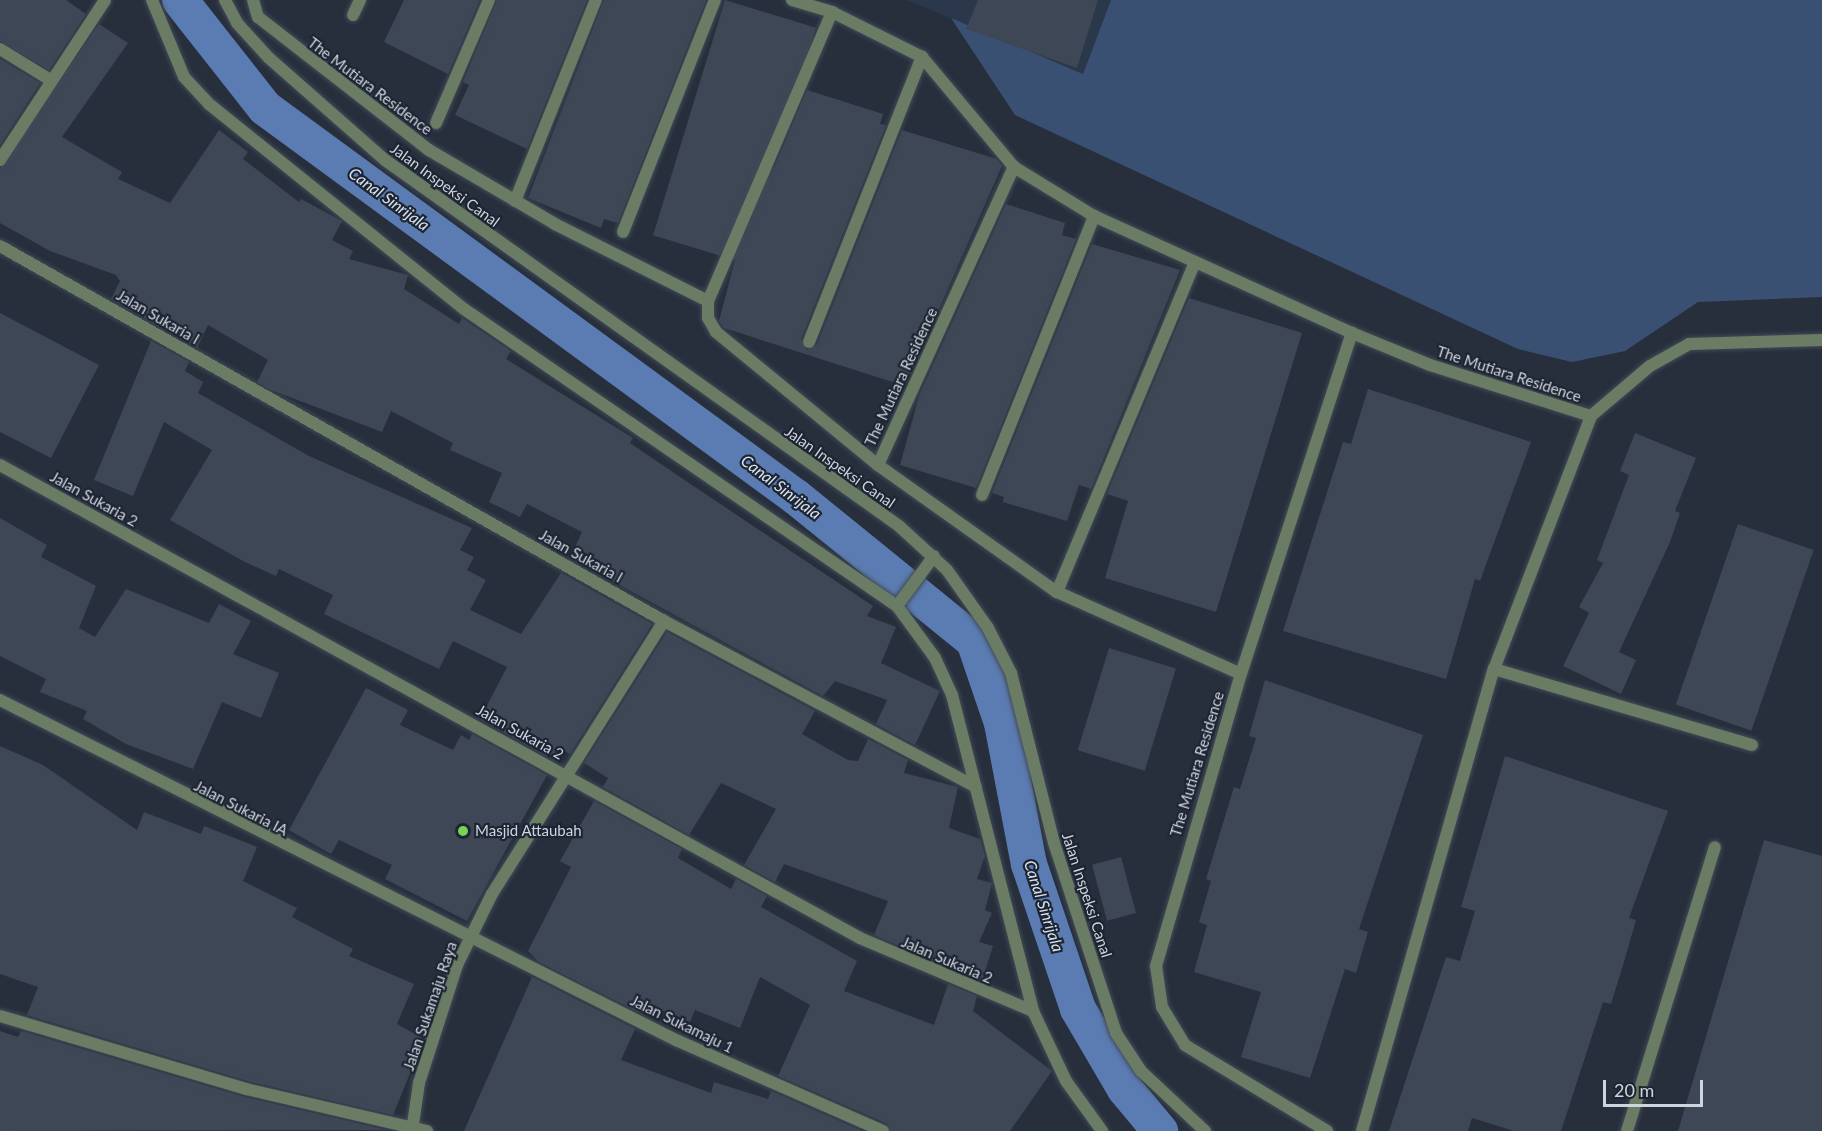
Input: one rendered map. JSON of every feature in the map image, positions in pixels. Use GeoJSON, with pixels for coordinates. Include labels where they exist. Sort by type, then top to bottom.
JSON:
{"type":"FeatureCollection","features":[{"type":"Feature","properties":{"kind":"street"},"geometry":{"type":"LineString","coordinates":[[0,160],[49,79],[105,0]]}},
{"type":"Feature","properties":{"kind":"street"},"geometry":{"type":"LineString","coordinates":[[152,0],[184,76],[209,104],[464,309],[900,602],[935,658],[952,694],[1033,1011],[1066,1081],[1102,1131]]}},
{"type":"Feature","properties":{"kind":"street","name":"Jalan Inspeksi Canal"},"geometry":{"type":"LineString","coordinates":[[225,0],[237,23],[269,58],[385,160],[899,526],[971,601],[1011,673],[1054,843],[1116,1033],[1141,1071],[1205,1131]]}},
{"type":"Feature","properties":{"kind":"street","name":"The Mutiara Residence"},"geometry":{"type":"LineString","coordinates":[[253,0],[258,17],[359,101],[514,201],[708,301]]}},
{"type":"Feature","properties":{"kind":"street"},"geometry":{"type":"LineString","coordinates":[[352,15],[360,0]]}},
{"type":"Feature","properties":{"kind":"street"},"geometry":{"type":"LineString","coordinates":[[436,123],[489,0]]}},
{"type":"Feature","properties":{"kind":"street"},"geometry":{"type":"LineString","coordinates":[[514,201],[596,0]]}},
{"type":"Feature","properties":{"kind":"street"},"geometry":{"type":"LineString","coordinates":[[623,232],[715,0]]}},
{"type":"Feature","properties":{"kind":"street","name":"The Mutiara Residence"},"geometry":{"type":"LineString","coordinates":[[792,0],[832,12],[922,57],[1014,167],[1094,216],[1352,333],[1591,416]]}},
{"type":"Feature","properties":{"kind":"street"},"geometry":{"type":"LineString","coordinates":[[832,12],[708,301],[707,312],[716,332],[878,465]]}},
{"type":"Feature","properties":{"kind":"street"},"geometry":{"type":"LineString","coordinates":[[0,49],[49,79]]}},
{"type":"Feature","properties":{"kind":"street"},"geometry":{"type":"LineString","coordinates":[[809,342],[922,57]]}},
{"type":"Feature","properties":{"kind":"street","name":"The Mutiara Residence"},"geometry":{"type":"LineString","coordinates":[[1014,167],[878,465],[1057,592],[1241,674]]}},
{"type":"Feature","properties":{"kind":"street"},"geometry":{"type":"LineString","coordinates":[[982,495],[1094,216]]}},
{"type":"Feature","properties":{"kind":"street","name":"Jalan Sukaria I"},"geometry":{"type":"LineString","coordinates":[[0,246],[664,621],[976,787]]}},
{"type":"Feature","properties":{"kind":"street"},"geometry":{"type":"LineString","coordinates":[[1057,592],[1195,262]]}},
{"type":"Feature","properties":{"kind":"street","name":"The Mutiara Residence"},"geometry":{"type":"LineString","coordinates":[[1327,1131],[1185,1045],[1168,1023],[1157,987],[1164,931],[1241,674],[1352,333]]}},
{"type":"Feature","properties":{"kind":"street","name":"The Mutiara Residence"},"geometry":{"type":"LineString","coordinates":[[1362,1131],[1494,669],[1591,416],[1650,366],[1689,344],[1822,339]]}},
{"type":"Feature","properties":{"kind":"street","name":"Jalan Sukaria 2"},"geometry":{"type":"LineString","coordinates":[[0,465],[565,773],[860,938],[1033,1011]]}},
{"type":"Feature","properties":{"kind":"street"},"geometry":{"type":"LineString","coordinates":[[900,602],[931,559]]}},
{"type":"Feature","properties":{"kind":"street","name":"Jalan Sukamaju Raya"},"geometry":{"type":"LineString","coordinates":[[411,1127],[429,1050],[471,936],[565,773],[664,621]]}},
{"type":"Feature","properties":{"kind":"street"},"geometry":{"type":"LineString","coordinates":[[1494,669],[1752,746]]}},
{"type":"Feature","properties":{"kind":"street","name":"Jalan Sukaria IA"},"geometry":{"type":"LineString","coordinates":[[0,700],[300,856],[471,936]]}},
{"type":"Feature","properties":{"kind":"street"},"geometry":{"type":"LineString","coordinates":[[1627,1131],[1715,847]]}},
{"type":"Feature","properties":{"kind":"street","name":"Jalan Sukamaju 1"},"geometry":{"type":"LineString","coordinates":[[471,936],[678,1041],[883,1131]]}},
{"type":"Feature","properties":{"kind":"street"},"geometry":{"type":"LineString","coordinates":[[0,1016],[246,1089],[427,1131]]}},
{"type":"Feature","properties":{"kind":"shaded area"},"geometry":{"type":"Polygon","coordinates":[[[907,0],[1111,0],[1083,74],[907,0]]]}},
{"type":"Feature","properties":{"kind":"shaded area"},"geometry":{"type":"Polygon","coordinates":[[[1111,0],[1822,0],[1822,297],[1698,302],[1625,351],[1572,362],[1518,349],[1015,115],[951,18],[1083,74],[1111,0]]]}},
{"type":"Feature","properties":{"kind":"building"},"geometry":{"type":"Polygon","coordinates":[[[0,0],[66,0],[86,14],[49,70],[0,41],[0,0]]]}},
{"type":"Feature","properties":{"kind":"building"},"geometry":{"type":"Polygon","coordinates":[[[404,0],[480,0],[448,74],[384,42],[404,0]]]}},
{"type":"Feature","properties":{"kind":"building"},"geometry":{"type":"Polygon","coordinates":[[[497,0],[587,0],[527,149],[455,115],[469,85],[463,82],[497,0]]]}},
{"type":"Feature","properties":{"kind":"building"},"geometry":{"type":"Polygon","coordinates":[[[604,0],[706,0],[618,223],[604,219],[601,228],[528,198],[604,0]]]}},
{"type":"Feature","properties":{"kind":"building"},"geometry":{"type":"Polygon","coordinates":[[[725,0],[816,28],[744,263],[653,235],[725,0]]]}},
{"type":"Feature","properties":{"kind":"building"},"geometry":{"type":"Polygon","coordinates":[[[978,0],[1098,0],[1077,68],[966,29],[978,0]]]}},
{"type":"Feature","properties":{"kind":"building"},"geometry":{"type":"Polygon","coordinates":[[[99,24],[128,43],[62,137],[122,172],[118,179],[170,203],[219,130],[248,152],[243,159],[299,202],[301,199],[342,221],[332,240],[353,251],[349,259],[408,275],[404,289],[459,324],[462,318],[511,351],[506,359],[633,438],[630,443],[873,606],[867,616],[896,627],[881,663],[940,691],[915,745],[876,724],[887,700],[835,681],[823,696],[570,558],[582,532],[527,504],[520,517],[489,502],[502,473],[450,450],[453,443],[391,411],[382,432],[271,390],[257,382],[268,360],[208,325],[197,348],[111,299],[120,281],[116,275],[50,251],[0,223],[0,168],[99,24]]]}},
{"type":"Feature","properties":{"kind":"building"},"geometry":{"type":"Polygon","coordinates":[[[0,59],[40,83],[0,145],[0,59]]]}},
{"type":"Feature","properties":{"kind":"building"},"geometry":{"type":"Polygon","coordinates":[[[807,90],[883,114],[880,124],[886,125],[801,339],[807,350],[817,345],[902,130],[997,159],[1002,166],[905,386],[724,328],[719,321],[735,260],[807,90]]]}},
{"type":"Feature","properties":{"kind":"building"},"geometry":{"type":"Polygon","coordinates":[[[1006,204],[1065,223],[1062,235],[1076,239],[976,488],[900,465],[919,396],[1006,204]]]}},
{"type":"Feature","properties":{"kind":"building"},"geometry":{"type":"Polygon","coordinates":[[[1092,244],[1180,270],[1091,489],[1079,485],[1067,521],[1003,502],[1004,497],[992,493],[1092,244]]]}},
{"type":"Feature","properties":{"kind":"building"},"geometry":{"type":"Polygon","coordinates":[[[1189,298],[1302,333],[1216,612],[1105,578],[1128,501],[1107,494],[1189,298]]]}},
{"type":"Feature","properties":{"kind":"building"},"geometry":{"type":"Polygon","coordinates":[[[0,313],[99,365],[51,458],[0,432],[0,313]]]}},
{"type":"Feature","properties":{"kind":"building"},"geometry":{"type":"Polygon","coordinates":[[[151,341],[189,362],[185,371],[203,382],[198,393],[309,456],[472,528],[460,550],[474,557],[467,570],[486,580],[470,610],[521,634],[561,573],[652,624],[570,754],[561,749],[555,761],[480,719],[507,667],[453,641],[439,669],[324,614],[333,595],[279,569],[276,576],[243,561],[170,520],[212,450],[164,422],[133,496],[94,480],[151,341]]]}},
{"type":"Feature","properties":{"kind":"building"},"geometry":{"type":"Polygon","coordinates":[[[1368,389],[1531,442],[1480,581],[1475,579],[1446,679],[1283,631],[1343,442],[1351,444],[1368,389]]]}},
{"type":"Feature","properties":{"kind":"building"},"geometry":{"type":"Polygon","coordinates":[[[1635,433],[1696,458],[1675,511],[1680,513],[1670,542],[1619,652],[1636,660],[1621,694],[1563,666],[1589,613],[1579,607],[1603,563],[1597,560],[1629,475],[1620,471],[1635,433]]]}},
{"type":"Feature","properties":{"kind":"building"},"geometry":{"type":"Polygon","coordinates":[[[0,518],[47,545],[41,557],[96,586],[79,628],[95,637],[126,589],[209,623],[219,604],[251,621],[233,654],[279,673],[261,718],[222,702],[193,769],[126,744],[83,719],[87,711],[40,692],[46,679],[0,656],[0,518]]]}},
{"type":"Feature","properties":{"kind":"building"},"geometry":{"type":"Polygon","coordinates":[[[1738,524],[1814,550],[1751,731],[1676,705],[1738,524]]]}},
{"type":"Feature","properties":{"kind":"building"},"geometry":{"type":"Polygon","coordinates":[[[667,632],[815,711],[802,734],[848,760],[858,761],[868,739],[908,760],[904,773],[958,787],[949,828],[980,839],[985,856],[977,879],[992,883],[985,910],[992,913],[979,942],[993,946],[982,981],[874,935],[888,901],[784,864],[775,882],[744,865],[776,809],[721,783],[689,835],[603,787],[608,778],[584,763],[667,632]]]}},
{"type":"Feature","properties":{"kind":"building"},"geometry":{"type":"Polygon","coordinates":[[[1109,648],[1176,668],[1145,771],[1078,750],[1109,648]]]}},
{"type":"Feature","properties":{"kind":"building"},"geometry":{"type":"Polygon","coordinates":[[[1265,680],[1423,735],[1359,929],[1368,932],[1356,973],[1345,969],[1310,1078],[1241,1057],[1261,992],[1194,972],[1207,925],[1199,922],[1211,881],[1206,879],[1234,787],[1240,789],[1256,738],[1249,736],[1265,680]]]}},
{"type":"Feature","properties":{"kind":"building"},"geometry":{"type":"Polygon","coordinates":[[[366,688],[408,710],[400,725],[453,750],[461,735],[469,740],[472,734],[547,775],[467,921],[385,879],[392,865],[339,840],[331,854],[289,830],[366,688]]]}},
{"type":"Feature","properties":{"kind":"building"},"geometry":{"type":"Polygon","coordinates":[[[0,746],[43,765],[137,830],[144,812],[201,834],[204,826],[257,847],[243,881],[297,908],[292,917],[353,949],[349,956],[414,984],[397,1024],[424,1039],[393,1115],[248,1081],[27,1015],[38,987],[0,974],[0,746]]]}},
{"type":"Feature","properties":{"kind":"building"},"geometry":{"type":"Polygon","coordinates":[[[1505,756],[1668,811],[1629,918],[1636,920],[1624,962],[1611,1004],[1603,1002],[1561,1131],[1514,1131],[1472,1118],[1468,1131],[1389,1131],[1446,957],[1460,961],[1475,911],[1461,907],[1505,756]]]}},
{"type":"Feature","properties":{"kind":"building"},"geometry":{"type":"Polygon","coordinates":[[[594,801],[682,849],[678,858],[731,889],[736,879],[767,896],[761,907],[857,961],[844,991],[934,1025],[948,984],[977,996],[973,1011],[1052,1071],[1010,1131],[891,1131],[886,1123],[778,1076],[810,1005],[760,977],[740,1028],[695,1010],[690,1022],[647,1004],[642,1014],[539,962],[528,951],[571,867],[560,861],[594,801]]]}},
{"type":"Feature","properties":{"kind":"building"},"geometry":{"type":"Polygon","coordinates":[[[1764,840],[1822,856],[1822,1131],[1678,1131],[1764,840]]]}},
{"type":"Feature","properties":{"kind":"building"},"geometry":{"type":"Polygon","coordinates":[[[1121,857],[1136,913],[1107,921],[1092,865],[1121,857]]]}},
{"type":"Feature","properties":{"kind":"building"},"geometry":{"type":"Polygon","coordinates":[[[532,977],[635,1029],[621,1060],[711,1093],[714,1082],[768,1099],[771,1091],[862,1131],[464,1131],[532,977]]]}},
{"type":"Feature","properties":{"kind":"building"},"geometry":{"type":"Polygon","coordinates":[[[0,1031],[18,1037],[21,1031],[244,1097],[386,1130],[0,1131],[0,1031]]]}},
{"type":"Feature","properties":{"kind":"waterway","name":"Canal Sinrijala"},"geometry":{"type":"LineString","coordinates":[[180,0],[265,108],[796,497],[974,641],[1002,723],[1029,864],[1078,1009],[1125,1089],[1160,1131]]}},
{"type":"Feature","properties":{"kind":"place","name":"Masjid Attaubah"},"geometry":{"type":"Point","coordinates":[463,831]}}]}
